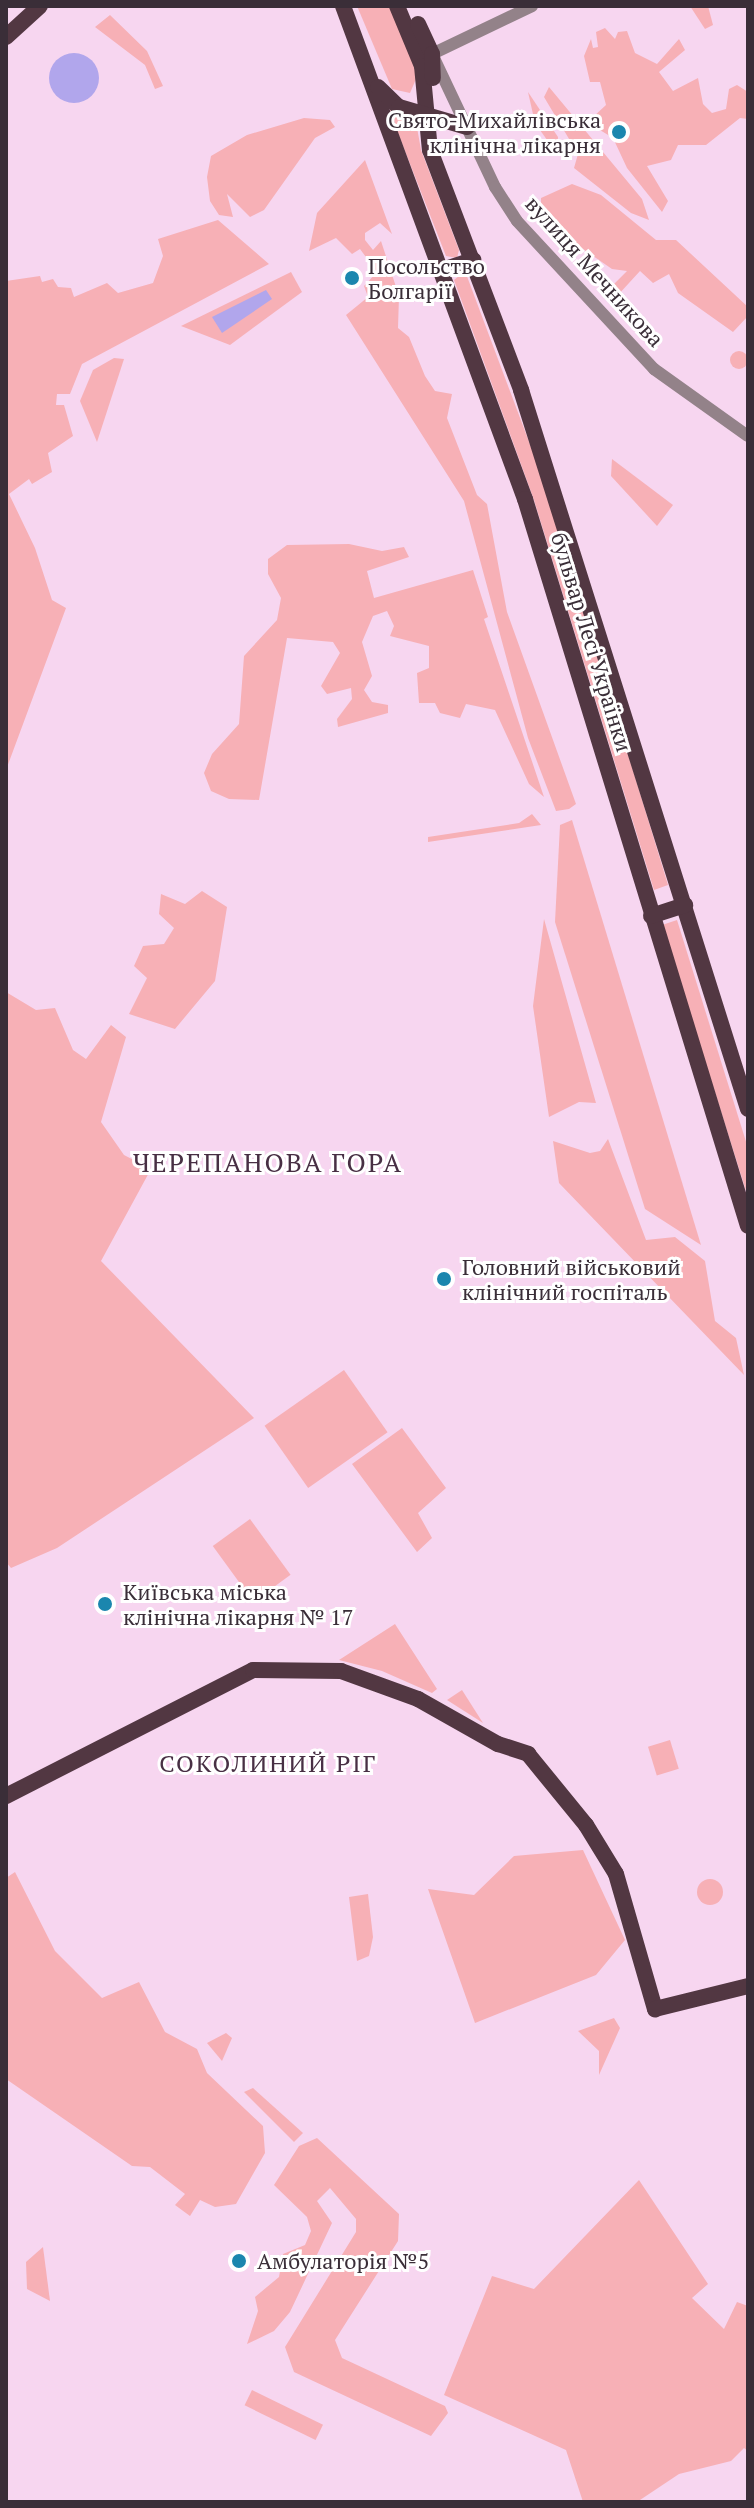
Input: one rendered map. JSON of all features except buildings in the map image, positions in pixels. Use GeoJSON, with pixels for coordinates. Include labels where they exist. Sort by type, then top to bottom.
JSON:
{"type":"FeatureCollection","features":[{"type":"Feature","properties":{"kind":"main road"},"geometry":{"type":"LineString","coordinates":[[6,37],[40,6]]}},
{"type":"Feature","properties":{"kind":"main road","name":"бульвар Лесі Українки"},"geometry":{"type":"LineString","coordinates":[[343,6],[376,86],[553,587],[748,1226]]}},
{"type":"Feature","properties":{"kind":"main road","name":"бульвар Лесі Українки"},"geometry":{"type":"LineString","coordinates":[[397,6],[413,38],[424,77],[426,135],[534,428],[748,1109]]}},
{"type":"Feature","properties":{"kind":"main road"},"geometry":{"type":"LineString","coordinates":[[409,6],[432,54],[425,114]]}},
{"type":"Feature","properties":{"kind":"main road"},"geometry":{"type":"LineString","coordinates":[[376,86],[409,101],[424,77]]}},
{"type":"Feature","properties":{"kind":"main road"},"geometry":{"type":"LineString","coordinates":[[376,86],[392,104],[467,127]]}},
{"type":"Feature","properties":{"kind":"main road"},"geometry":{"type":"LineString","coordinates":[[426,135],[458,106]]}},
{"type":"Feature","properties":{"kind":"main road"},"geometry":{"type":"LineString","coordinates":[[442,270],[473,260]]}},
{"type":"Feature","properties":{"kind":"main road"},"geometry":{"type":"LineString","coordinates":[[651,916],[685,905]]}},
{"type":"Feature","properties":{"kind":"main road"},"geometry":{"type":"LineString","coordinates":[[6,1796],[253,1670],[311,1668],[367,1678],[528,1754],[586,1825],[616,1874],[655,2009],[748,1986]]}},
{"type":"Feature","properties":{"kind":"street"},"geometry":{"type":"LineString","coordinates":[[432,54],[532,6]]}},
{"type":"Feature","properties":{"kind":"street","name":"вулиця Мечникова"},"geometry":{"type":"LineString","coordinates":[[413,38],[432,54],[504,203],[570,280],[654,369],[748,436]]}},
{"type":"Feature","properties":{"kind":"shaded area"},"geometry":{"type":"Polygon","coordinates":[[[357,6],[389,6],[413,55],[416,79],[410,93],[392,89],[357,6]]]}},
{"type":"Feature","properties":{"kind":"shaded area"},"geometry":{"type":"Polygon","coordinates":[[[690,6],[708,6],[713,25],[705,29],[690,6]]]}},
{"type":"Feature","properties":{"kind":"shaded area"},"geometry":{"type":"Polygon","coordinates":[[[110,15],[147,51],[163,86],[155,89],[145,65],[95,27],[110,15]]]}},
{"type":"Feature","properties":{"kind":"shaded area"},"geometry":{"type":"Polygon","coordinates":[[[605,28],[615,39],[618,32],[627,31],[635,53],[657,64],[679,39],[685,50],[659,72],[673,91],[698,78],[703,104],[712,113],[726,109],[729,89],[737,85],[748,92],[748,119],[740,118],[706,145],[678,145],[671,160],[647,166],[668,201],[662,212],[627,168],[613,138],[595,127],[593,117],[606,105],[600,82],[590,82],[584,56],[591,39],[593,48],[598,47],[596,32],[605,28]]]}},
{"type":"Feature","properties":{"kind":"shaded area"},"geometry":{"type":"Polygon","coordinates":[[[74,53],[92,60],[99,78],[92,96],[74,103],[56,96],[49,78],[56,60],[74,53]]]}},
{"type":"Feature","properties":{"kind":"shaded area"},"geometry":{"type":"Polygon","coordinates":[[[549,87],[642,199],[649,220],[631,213],[574,168],[578,154],[544,97],[549,87]]]}},
{"type":"Feature","properties":{"kind":"shaded area"},"geometry":{"type":"Polygon","coordinates":[[[528,92],[558,137],[557,154],[535,123],[528,92]]]}},
{"type":"Feature","properties":{"kind":"shaded area"},"geometry":{"type":"Polygon","coordinates":[[[389,110],[415,116],[421,150],[459,250],[457,258],[446,256],[389,110]]]}},
{"type":"Feature","properties":{"kind":"shaded area"},"geometry":{"type":"Polygon","coordinates":[[[304,118],[330,120],[335,127],[315,138],[264,210],[250,217],[227,194],[233,217],[219,215],[210,201],[207,177],[211,156],[247,135],[304,118]]]}},
{"type":"Feature","properties":{"kind":"shaded area"},"geometry":{"type":"Polygon","coordinates":[[[365,160],[392,234],[380,223],[365,233],[365,240],[373,250],[381,241],[399,296],[398,328],[409,337],[425,376],[435,391],[452,394],[447,418],[477,495],[487,504],[507,612],[576,804],[569,809],[556,811],[528,738],[464,501],[346,315],[368,297],[364,286],[377,272],[360,249],[352,254],[336,238],[309,251],[317,213],[365,160]]]}},
{"type":"Feature","properties":{"kind":"shaded area"},"geometry":{"type":"Polygon","coordinates":[[[572,184],[601,195],[656,240],[676,240],[748,307],[748,316],[733,332],[678,293],[669,274],[653,283],[640,271],[618,295],[614,284],[627,271],[612,269],[580,247],[541,211],[541,198],[572,184]]]}},
{"type":"Feature","properties":{"kind":"shaded area"},"geometry":{"type":"Polygon","coordinates":[[[218,220],[269,264],[82,364],[70,394],[57,394],[56,405],[64,405],[73,436],[48,453],[52,472],[32,484],[29,479],[9,494],[35,548],[52,600],[66,608],[6,770],[6,281],[40,276],[42,282],[53,279],[58,287],[71,288],[74,297],[107,283],[118,293],[153,283],[163,256],[158,239],[218,220]]]}},
{"type":"Feature","properties":{"kind":"shaded area"},"geometry":{"type":"Polygon","coordinates":[[[465,271],[550,498],[668,885],[654,890],[534,500],[454,280],[465,271]]]}},
{"type":"Feature","properties":{"kind":"shaded area"},"geometry":{"type":"Polygon","coordinates":[[[291,272],[302,292],[230,345],[181,326],[291,272]]]}},
{"type":"Feature","properties":{"kind":"shaded area"},"geometry":{"type":"Polygon","coordinates":[[[266,290],[272,299],[222,333],[212,317],[266,290]]]}},
{"type":"Feature","properties":{"kind":"shaded area"},"geometry":{"type":"Polygon","coordinates":[[[739,351],[748,360],[739,369],[730,360],[739,351]]]}},
{"type":"Feature","properties":{"kind":"shaded area"},"geometry":{"type":"Polygon","coordinates":[[[114,358],[124,359],[97,442],[80,401],[93,370],[114,358]]]}},
{"type":"Feature","properties":{"kind":"shaded area"},"geometry":{"type":"Polygon","coordinates":[[[612,459],[673,505],[657,526],[611,476],[612,459]]]}},
{"type":"Feature","properties":{"kind":"shaded area"},"geometry":{"type":"Polygon","coordinates":[[[349,544],[382,551],[404,547],[409,557],[367,571],[374,598],[473,570],[488,617],[484,619],[544,797],[529,784],[495,710],[466,704],[460,718],[440,713],[435,703],[419,703],[417,673],[429,668],[429,646],[390,636],[394,626],[387,611],[373,616],[362,642],[372,676],[364,690],[372,702],[388,705],[388,713],[338,727],[337,719],[352,699],[351,688],[327,694],[321,686],[340,653],[333,642],[287,638],[259,800],[229,799],[211,791],[204,773],[212,754],[239,724],[244,656],[277,620],[281,598],[268,574],[268,559],[287,545],[349,544]]]}},
{"type":"Feature","properties":{"kind":"shaded area"},"geometry":{"type":"Polygon","coordinates":[[[532,814],[541,825],[428,842],[428,837],[519,823],[532,814]]]}},
{"type":"Feature","properties":{"kind":"shaded area"},"geometry":{"type":"Polygon","coordinates":[[[572,820],[701,1245],[645,1209],[555,922],[560,825],[572,820]]]}},
{"type":"Feature","properties":{"kind":"shaded area"},"geometry":{"type":"Polygon","coordinates":[[[202,891],[227,907],[215,981],[175,1029],[129,1014],[147,978],[134,966],[143,946],[164,944],[174,928],[159,914],[161,894],[185,904],[202,891]]]}},
{"type":"Feature","properties":{"kind":"shaded area"},"geometry":{"type":"Polygon","coordinates":[[[544,919],[596,1103],[579,1102],[549,1117],[533,1006],[544,919]]]}},
{"type":"Feature","properties":{"kind":"shaded area"},"geometry":{"type":"Polygon","coordinates":[[[677,920],[748,1148],[748,1197],[662,925],[677,920]]]}},
{"type":"Feature","properties":{"kind":"shaded area"},"geometry":{"type":"Polygon","coordinates":[[[6,992],[36,1010],[55,1008],[73,1050],[86,1059],[111,1025],[126,1037],[101,1122],[124,1155],[151,1169],[101,1261],[254,1418],[57,1548],[11,1568],[6,1562],[6,992]]]}},
{"type":"Feature","properties":{"kind":"shaded area"},"geometry":{"type":"Polygon","coordinates":[[[608,1139],[646,1240],[675,1237],[705,1261],[715,1321],[736,1338],[744,1375],[559,1183],[553,1141],[590,1153],[600,1151],[608,1139]]]}},
{"type":"Feature","properties":{"kind":"shaded area"},"geometry":{"type":"Polygon","coordinates":[[[344,1370],[388,1432],[308,1488],[265,1426],[344,1370]]]}},
{"type":"Feature","properties":{"kind":"shaded area"},"geometry":{"type":"Polygon","coordinates":[[[402,1428],[446,1488],[418,1513],[432,1538],[417,1552],[352,1464],[402,1428]]]}},
{"type":"Feature","properties":{"kind":"shaded area"},"geometry":{"type":"Polygon","coordinates":[[[250,1519],[291,1575],[253,1602],[213,1546],[250,1519]]]}},
{"type":"Feature","properties":{"kind":"shaded area"},"geometry":{"type":"Polygon","coordinates":[[[395,1624],[437,1689],[432,1693],[382,1671],[339,1660],[395,1624]]]}},
{"type":"Feature","properties":{"kind":"shaded area"},"geometry":{"type":"Polygon","coordinates":[[[462,1690],[483,1723],[447,1700],[462,1690]]]}},
{"type":"Feature","properties":{"kind":"shaded area"},"geometry":{"type":"Polygon","coordinates":[[[670,1740],[679,1769],[657,1775],[648,1747],[670,1740]]]}},
{"type":"Feature","properties":{"kind":"shaded area"},"geometry":{"type":"Polygon","coordinates":[[[583,1850],[625,1940],[596,1975],[475,2023],[428,1889],[474,1895],[514,1856],[583,1850]]]}},
{"type":"Feature","properties":{"kind":"shaded area"},"geometry":{"type":"Polygon","coordinates":[[[15,1872],[55,1951],[102,1998],[139,1982],[165,2032],[197,2049],[207,2073],[263,2126],[265,2153],[236,2204],[215,2207],[200,2200],[190,2216],[175,2205],[185,2194],[150,2167],[132,2166],[6,2079],[6,1878],[15,1872]]]}},
{"type":"Feature","properties":{"kind":"shaded area"},"geometry":{"type":"Polygon","coordinates":[[[710,1879],[719,1883],[723,1892],[719,1901],[710,1905],[701,1901],[697,1892],[701,1883],[710,1879]]]}},
{"type":"Feature","properties":{"kind":"shaded area"},"geometry":{"type":"Polygon","coordinates":[[[368,1894],[373,1937],[369,1956],[357,1961],[349,1897],[368,1894]]]}},
{"type":"Feature","properties":{"kind":"shaded area"},"geometry":{"type":"Polygon","coordinates":[[[614,2018],[620,2028],[599,2075],[599,2051],[578,2031],[614,2018]]]}},
{"type":"Feature","properties":{"kind":"shaded area"},"geometry":{"type":"Polygon","coordinates":[[[226,2033],[232,2038],[222,2061],[207,2043],[226,2033]]]}},
{"type":"Feature","properties":{"kind":"shaded area"},"geometry":{"type":"Polygon","coordinates":[[[253,2088],[303,2133],[294,2142],[244,2092],[253,2088]]]}},
{"type":"Feature","properties":{"kind":"shaded area"},"geometry":{"type":"Polygon","coordinates":[[[317,2138],[399,2214],[398,2241],[335,2340],[342,2358],[445,2406],[448,2413],[431,2436],[294,2372],[285,2347],[356,2232],[356,2219],[330,2188],[317,2201],[332,2223],[290,2312],[274,2331],[247,2344],[258,2311],[255,2297],[279,2277],[283,2254],[305,2245],[311,2231],[307,2217],[274,2185],[299,2146],[317,2138]]]}},
{"type":"Feature","properties":{"kind":"shaded area"},"geometry":{"type":"Polygon","coordinates":[[[639,2180],[708,2284],[692,2298],[724,2329],[737,2302],[748,2306],[748,2451],[744,2448],[731,2461],[679,2474],[637,2502],[583,2502],[566,2450],[444,2395],[492,2276],[534,2289],[639,2180]]]}},
{"type":"Feature","properties":{"kind":"shaded area"},"geometry":{"type":"Polygon","coordinates":[[[43,2247],[50,2301],[27,2289],[26,2262],[43,2247]]]}},
{"type":"Feature","properties":{"kind":"shaded area"},"geometry":{"type":"Polygon","coordinates":[[[252,2390],[323,2425],[316,2440],[245,2405],[252,2390]]]}},
{"type":"Feature","properties":{"kind":"place","name":"Свято-Михайлівська клінічна лікарня"},"geometry":{"type":"Point","coordinates":[619,132]}},
{"type":"Feature","properties":{"kind":"place","name":"Посольство Болгарії"},"geometry":{"type":"Point","coordinates":[352,278]}},
{"type":"Feature","properties":{"kind":"place","name":"Головний військовий клінічний госпіталь"},"geometry":{"type":"Point","coordinates":[444,1279]}},
{"type":"Feature","properties":{"kind":"place","name":"Київська міська клінічна лікарня № 17"},"geometry":{"type":"Point","coordinates":[105,1604]}},
{"type":"Feature","properties":{"kind":"place","name":"Амбулаторія №5"},"geometry":{"type":"Point","coordinates":[239,2261]}},
{"type":"Feature","properties":{"kind":"district","name":"ЧЕРЕПАНОВА ГОРА"},"geometry":{"type":"Point","coordinates":[268,1163]}},
{"type":"Feature","properties":{"kind":"district","name":"СОКОЛИНИЙ РІГ"},"geometry":{"type":"Point","coordinates":[268,1764]}}]}
